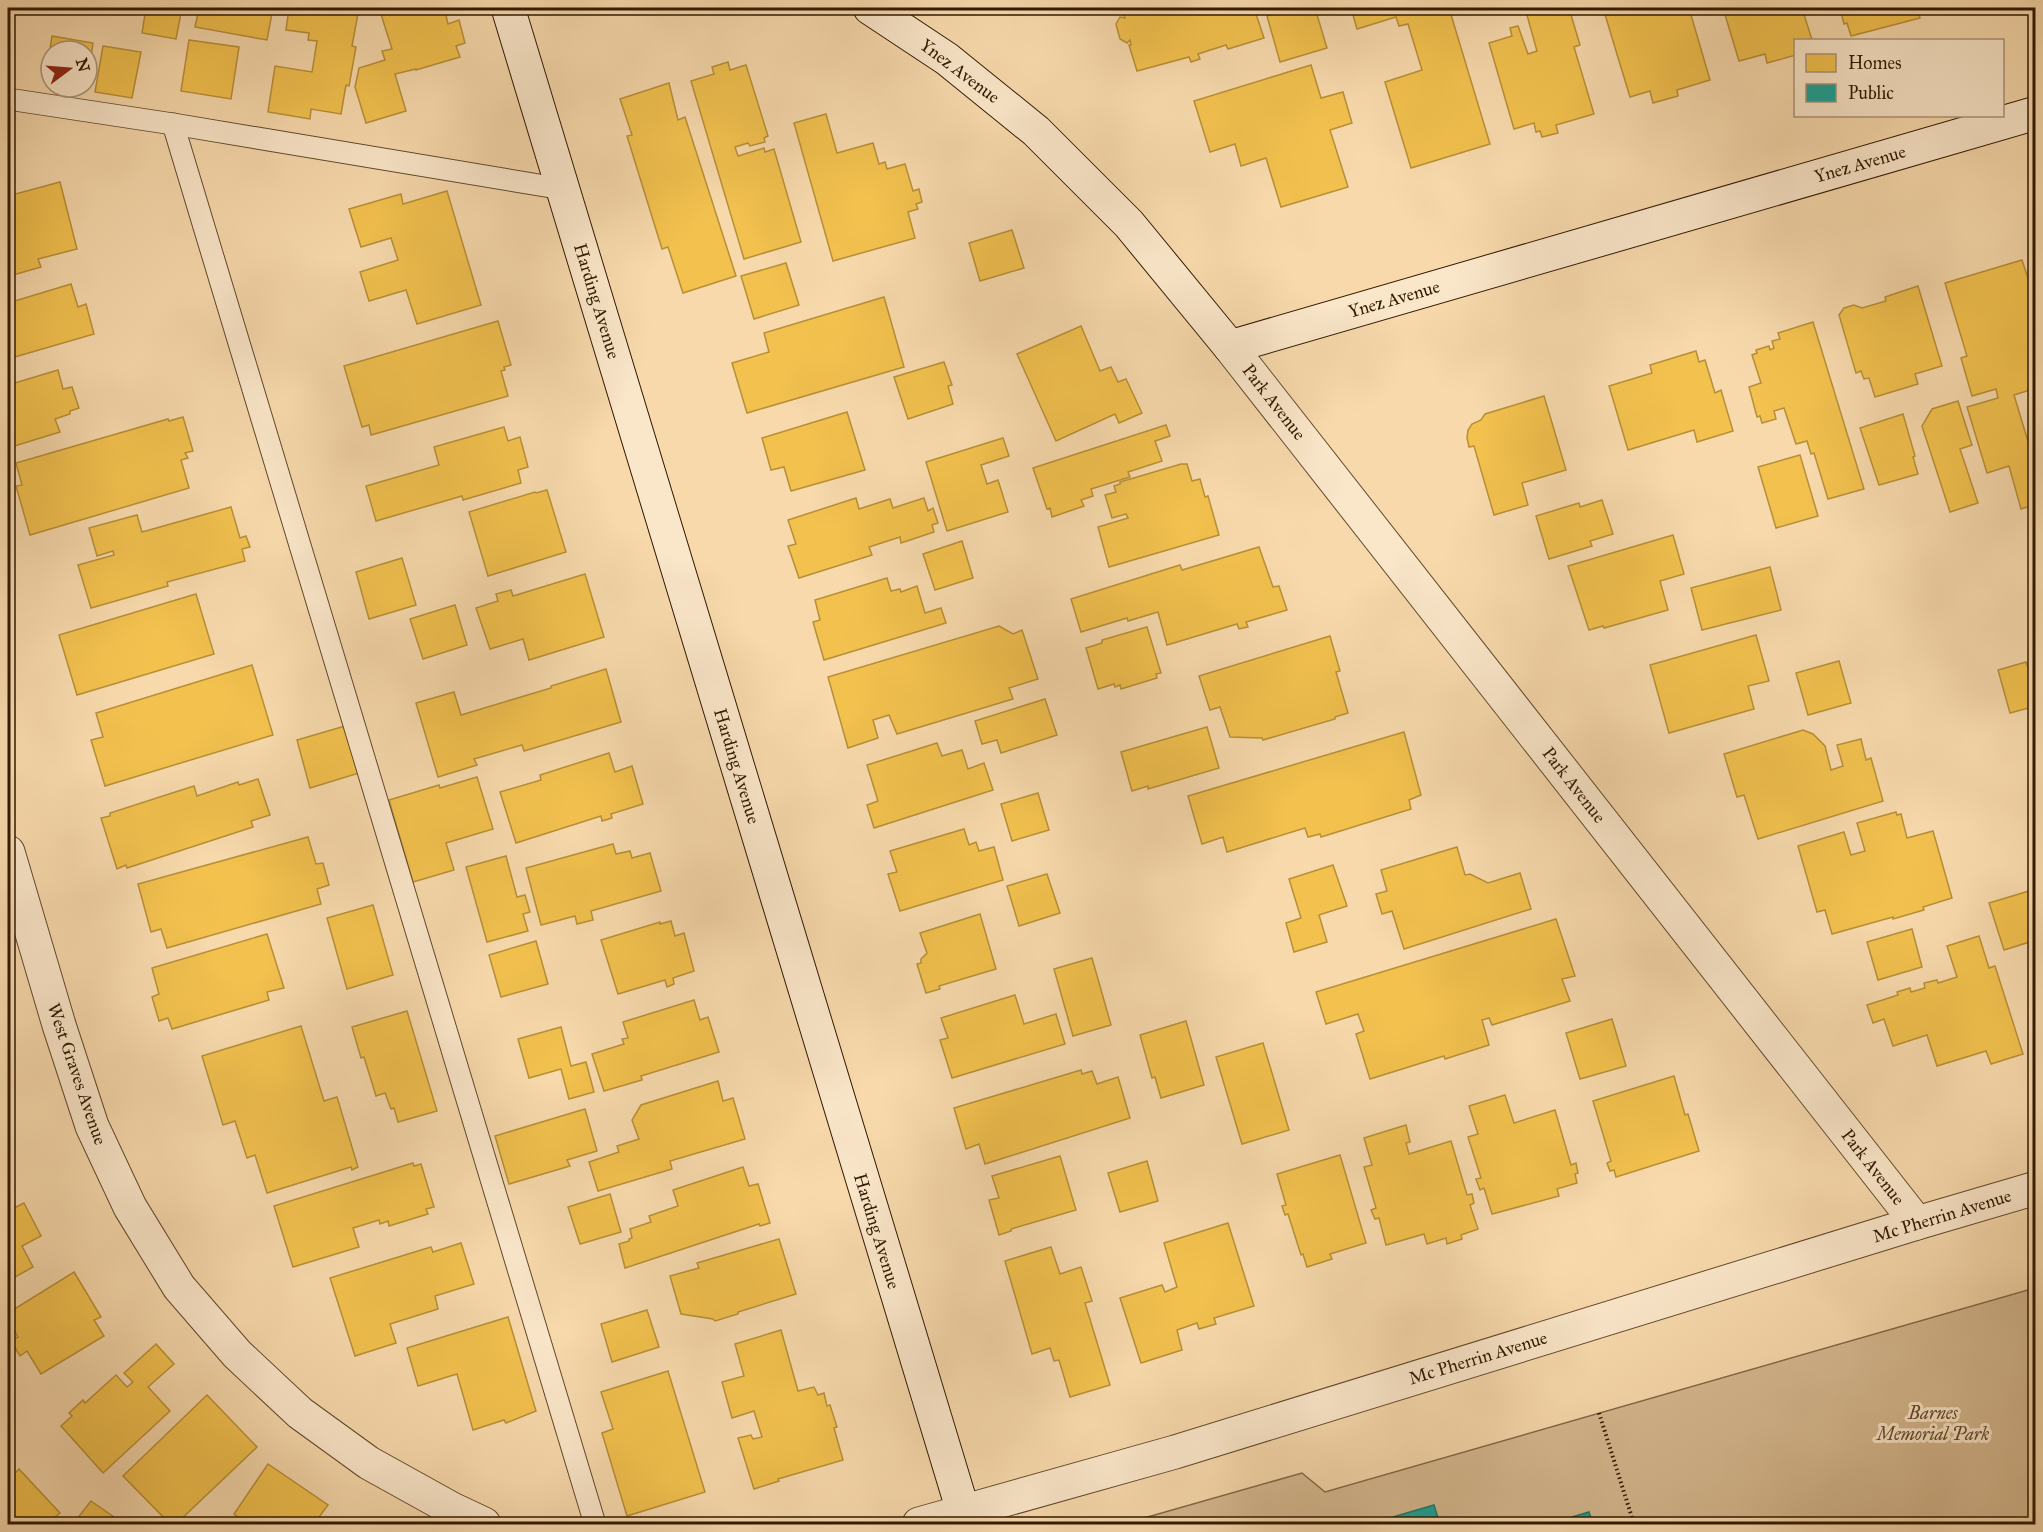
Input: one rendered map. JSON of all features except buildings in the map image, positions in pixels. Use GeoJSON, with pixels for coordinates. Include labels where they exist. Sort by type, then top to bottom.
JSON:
{"type":"FeatureCollection","features":[{"type":"Feature","properties":{"kind":"street","name":"Harding Avenue"},"geometry":{"type":"LineString","coordinates":[[508,8],[965,1518]]}},
{"type":"Feature","properties":{"kind":"street","name":"Ynez Avenue"},"geometry":{"type":"LineString","coordinates":[[870,8],[947,59],[1036,131],[1129,224],[1230,347],[2036,113]]}},
{"type":"Feature","properties":{"kind":"street","name":"Park Avenue"},"geometry":{"type":"LineString","coordinates":[[1230,347],[1917,1223]]}},
{"type":"Feature","properties":{"kind":"street","name":"West Graves Avenue"},"geometry":{"type":"LineString","coordinates":[[8,852],[58,1025],[92,1126],[130,1207],[179,1287],[237,1354],[300,1413],[369,1463],[484,1524]]}},
{"type":"Feature","properties":{"kind":"street","name":"Mc Pherrin Avenue"},"geometry":{"type":"LineString","coordinates":[[919,1524],[965,1518],[2036,1188]]}},
{"type":"Feature","properties":{"kind":"lane"},"geometry":{"type":"LineString","coordinates":[[8,99],[563,189]]}},
{"type":"Feature","properties":{"kind":"lane"},"geometry":{"type":"LineString","coordinates":[[173,124],[595,1524]]}},
{"type":"Feature","properties":{"kind":"path"},"geometry":{"type":"LineString","coordinates":[[1599,1413],[1634,1524]]}},
{"type":"Feature","properties":{"kind":"green space","name":"Barnes Memorial Park"},"geometry":{"type":"Polygon","coordinates":[[[2035,1288],[2035,1524],[1123,1524],[1302,1473],[1325,1492],[2035,1288]]]}}]}
